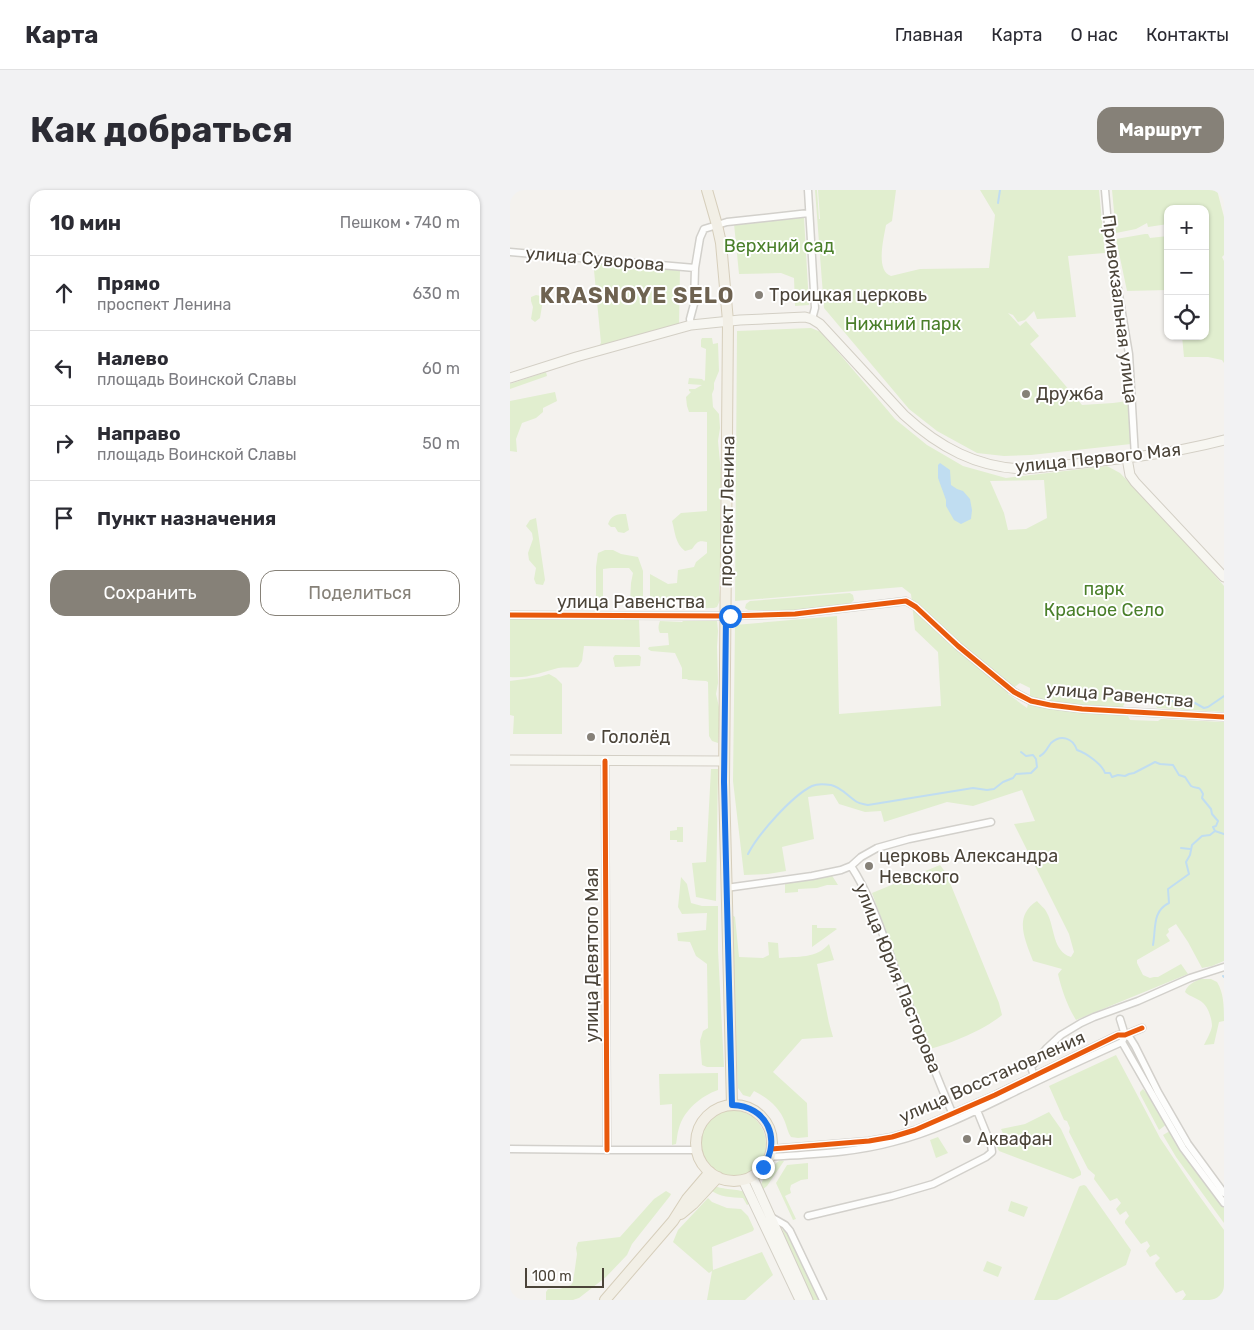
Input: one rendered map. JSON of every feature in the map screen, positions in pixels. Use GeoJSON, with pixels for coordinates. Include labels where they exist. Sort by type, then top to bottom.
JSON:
{"type":"FeatureCollection","features":[{"type":"Feature","properties":{"kind":"main road","name":"проспект Ленина"},"geometry":{"type":"LineString","coordinates":[[707,190],[721,244],[728,321],[724,761],[732,1105]]}},
{"type":"Feature","properties":{"kind":"main road"},"geometry":{"type":"LineString","coordinates":[[510,378],[592,352],[691,325],[791,317],[812,318]]}},
{"type":"Feature","properties":{"kind":"main road","name":"улица Первого Мая"},"geometry":{"type":"LineString","coordinates":[[812,318],[820,324],[918,428],[944,445],[966,456],[998,467],[1025,469],[1131,458],[1191,448],[1224,440]]}},
{"type":"Feature","properties":{"kind":"main road"},"geometry":{"type":"LineString","coordinates":[[1131,458],[1130,475],[1135,482],[1224,577]]}},
{"type":"Feature","properties":{"kind":"main road"},"geometry":{"type":"LineString","coordinates":[[510,760],[724,761]]}},
{"type":"Feature","properties":{"kind":"main road"},"geometry":{"type":"LineString","coordinates":[[732,1105],[752,1109],[762,1118],[769,1129],[772,1142],[770,1153],[763,1167],[748,1178],[735,1181],[726,1180],[714,1175],[700,1161],[696,1150],[698,1129],[706,1117],[715,1110],[732,1105]]}},
{"type":"Feature","properties":{"kind":"main road"},"geometry":{"type":"LineString","coordinates":[[605,1300],[673,1221],[687,1199],[714,1175]]}},
{"type":"Feature","properties":{"kind":"main road"},"geometry":{"type":"LineString","coordinates":[[748,1178],[771,1217],[808,1300]]}},
{"type":"Feature","properties":{"kind":"main road"},"geometry":{"type":"LineString","coordinates":[[748,1178],[800,1300]]}},
{"type":"Feature","properties":{"kind":"street"},"geometry":{"type":"LineString","coordinates":[[808,190],[815,308],[812,318]]}},
{"type":"Feature","properties":{"kind":"street","name":"Привокзальная улица"},"geometry":{"type":"LineString","coordinates":[[1105,190],[1109,236],[1129,354],[1131,458]]}},
{"type":"Feature","properties":{"kind":"street"},"geometry":{"type":"LineString","coordinates":[[691,325],[690,319],[694,304],[695,268],[700,238],[704,229],[727,222],[809,213]]}},
{"type":"Feature","properties":{"kind":"street","name":"улица Суворова"},"geometry":{"type":"LineString","coordinates":[[510,252],[695,268]]}},
{"type":"Feature","properties":{"kind":"street","name":"улица Равенства"},"geometry":{"type":"LineString","coordinates":[[510,615],[726,616],[795,614],[906,601],[916,607],[958,646],[1014,692],[1031,702],[1082,709],[1224,717]]}},
{"type":"Feature","properties":{"kind":"street","name":"улица Девятого Мая"},"geometry":{"type":"LineString","coordinates":[[605,761],[607,1150]]}},
{"type":"Feature","properties":{"kind":"street"},"geometry":{"type":"LineString","coordinates":[[726,888],[812,876],[851,866],[861,856],[877,848],[909,839],[991,822]]}},
{"type":"Feature","properties":{"kind":"street","name":"улица Юрия Пасторова"},"geometry":{"type":"LineString","coordinates":[[851,866],[862,885],[876,918],[926,1050],[954,1117]]}},
{"type":"Feature","properties":{"kind":"street","name":"улица Восстановления"},"geometry":{"type":"LineString","coordinates":[[1035,1079],[1031,1067],[1061,1035],[1081,1022],[1138,1001],[1190,978],[1224,967]]}},
{"type":"Feature","properties":{"kind":"street"},"geometry":{"type":"LineString","coordinates":[[1120,1019],[1124,1038],[1184,1148],[1224,1204]]}},
{"type":"Feature","properties":{"kind":"street","name":"улица Восстановления"},"geometry":{"type":"LineString","coordinates":[[770,1153],[838,1152],[901,1140],[925,1132],[1035,1079],[1118,1035],[1124,1038],[1142,1028]]}},
{"type":"Feature","properties":{"kind":"street"},"geometry":{"type":"LineString","coordinates":[[1124,1038],[1130,1038],[1188,1144],[1224,1193]]}},
{"type":"Feature","properties":{"kind":"street"},"geometry":{"type":"LineString","coordinates":[[808,1216],[885,1198],[933,1184],[986,1157],[992,1152],[991,1145],[976,1107]]}},
{"type":"Feature","properties":{"kind":"street"},"geometry":{"type":"LineString","coordinates":[[510,1149],[696,1150]]}},
{"type":"Feature","properties":{"kind":"street"},"geometry":{"type":"LineString","coordinates":[[771,1217],[786,1226],[790,1231],[823,1300]]}},
{"type":"Feature","properties":{"kind":"green space","name":"Нижний парк"},"geometry":{"type":"Polygon","coordinates":[[[815,190],[817,190],[820,219],[818,190],[896,190],[892,221],[886,225],[882,245],[883,268],[891,276],[920,269],[989,268],[995,215],[980,190],[1099,190],[1105,253],[1068,256],[1076,317],[1037,319],[1034,311],[1025,320],[1018,322],[1013,315],[1008,313],[1020,326],[1026,321],[1039,336],[1030,344],[1082,405],[1128,401],[1131,444],[1031,455],[1004,456],[977,453],[937,431],[909,409],[824,308],[815,190]]]}},
{"type":"Feature","properties":{"kind":"green space"},"geometry":{"type":"Polygon","coordinates":[[[1112,190],[1217,190],[1224,217],[1224,255],[1222,257],[1224,261],[1224,363],[1222,360],[1208,357],[1184,357],[1182,340],[1209,340],[1209,205],[1164,205],[1164,225],[1148,227],[1147,223],[1136,229],[1116,233],[1112,190]]]}},
{"type":"Feature","properties":{"kind":"green space","name":"Верхний сад"},"geometry":{"type":"Polygon","coordinates":[[[804,217],[809,305],[795,306],[794,278],[781,273],[739,274],[734,224],[804,217]]]}},
{"type":"Feature","properties":{"kind":"green space"},"geometry":{"type":"Polygon","coordinates":[[[1145,234],[1148,234],[1150,238],[1164,236],[1164,290],[1127,291],[1116,239],[1145,234]]]}},
{"type":"Feature","properties":{"kind":"green space"},"geometry":{"type":"Polygon","coordinates":[[[593,260],[680,269],[679,325],[601,346],[593,260]]]}},
{"type":"Feature","properties":{"kind":"green space"},"geometry":{"type":"Polygon","coordinates":[[[541,296],[543,300],[540,318],[535,322],[531,319],[533,307],[531,297],[541,296]]]}},
{"type":"Feature","properties":{"kind":"green space","name":"парк Красное Село"},"geometry":{"type":"Polygon","coordinates":[[[811,328],[821,332],[895,419],[927,445],[963,466],[1006,478],[1107,466],[1120,473],[1187,543],[1224,586],[1224,712],[1157,708],[1155,703],[1127,701],[1123,706],[1130,720],[1158,721],[1161,719],[1224,722],[1224,961],[1202,968],[1176,924],[1168,929],[1169,932],[1166,935],[1170,941],[1137,960],[1137,963],[1143,975],[1150,978],[1158,977],[1181,964],[1188,974],[1076,1020],[1067,1003],[1058,974],[1062,969],[1033,961],[1024,937],[1023,921],[1025,914],[1037,901],[1050,919],[1060,950],[1071,957],[1074,952],[1069,934],[1014,824],[1035,821],[1022,790],[973,806],[947,802],[884,822],[881,811],[865,812],[839,804],[833,794],[808,797],[814,839],[782,847],[786,871],[744,875],[733,781],[735,625],[837,616],[839,714],[941,706],[938,652],[915,630],[911,594],[902,587],[735,601],[737,331],[811,328]],[[1044,480],[990,481],[1004,513],[1008,530],[1026,529],[1047,518],[1044,480]],[[1020,683],[1008,694],[1027,708],[1030,688],[1020,683]]]}},
{"type":"Feature","properties":{"kind":"green space"},"geometry":{"type":"Polygon","coordinates":[[[702,338],[712,338],[713,344],[718,343],[719,371],[712,394],[713,407],[719,414],[720,428],[718,441],[721,473],[720,516],[722,531],[720,600],[717,607],[714,608],[692,608],[680,599],[669,597],[663,607],[654,607],[650,599],[650,574],[668,584],[677,583],[678,570],[694,567],[696,562],[707,553],[707,542],[702,541],[698,542],[692,549],[685,551],[677,541],[672,521],[681,513],[707,511],[707,412],[689,412],[686,397],[691,392],[689,389],[695,389],[702,385],[688,384],[689,378],[705,380],[706,349],[701,347],[702,338]]]}},
{"type":"Feature","properties":{"kind":"green space"},"geometry":{"type":"Polygon","coordinates":[[[546,372],[547,376],[510,389],[510,384],[546,372]]]}},
{"type":"Feature","properties":{"kind":"green space"},"geometry":{"type":"Polygon","coordinates":[[[555,392],[557,401],[543,408],[543,412],[536,418],[522,423],[516,439],[517,452],[510,451],[510,401],[555,392]]]}},
{"type":"Feature","properties":{"kind":"green space"},"geometry":{"type":"Polygon","coordinates":[[[626,514],[629,530],[624,533],[618,532],[615,527],[611,527],[608,524],[615,516],[626,514]]]}},
{"type":"Feature","properties":{"kind":"green space"},"geometry":{"type":"Polygon","coordinates":[[[536,518],[545,580],[543,585],[536,584],[534,579],[536,568],[529,560],[528,553],[533,539],[532,533],[526,526],[530,520],[536,518]]]}},
{"type":"Feature","properties":{"kind":"green space"},"geometry":{"type":"Polygon","coordinates":[[[605,550],[613,550],[621,554],[638,557],[643,571],[643,606],[630,603],[633,573],[629,568],[603,569],[603,605],[596,605],[598,553],[605,550]]]}},
{"type":"Feature","properties":{"kind":"green space"},"geometry":{"type":"Polygon","coordinates":[[[850,593],[853,595],[854,600],[850,604],[801,610],[748,610],[745,608],[746,604],[750,601],[850,593]]]}},
{"type":"Feature","properties":{"kind":"green space"},"geometry":{"type":"Polygon","coordinates":[[[510,619],[639,620],[640,647],[584,646],[582,661],[578,667],[558,668],[528,676],[510,677],[510,619]]]}},
{"type":"Feature","properties":{"kind":"green space"},"geometry":{"type":"Polygon","coordinates":[[[660,621],[717,621],[718,683],[716,694],[720,721],[718,743],[712,741],[709,736],[708,682],[682,679],[682,668],[675,653],[651,651],[648,649],[649,647],[669,645],[668,633],[659,632],[660,621]]]}},
{"type":"Feature","properties":{"kind":"green space"},"geometry":{"type":"Polygon","coordinates":[[[615,655],[639,655],[641,657],[640,666],[615,667],[613,658],[615,655]]]}},
{"type":"Feature","properties":{"kind":"green space"},"geometry":{"type":"Polygon","coordinates":[[[549,674],[562,684],[562,734],[513,734],[514,716],[510,715],[510,681],[549,674]]]}},
{"type":"Feature","properties":{"kind":"green space"},"geometry":{"type":"Polygon","coordinates":[[[711,769],[718,769],[716,901],[696,897],[692,863],[706,862],[711,769]]]}},
{"type":"Feature","properties":{"kind":"green space"},"geometry":{"type":"Polygon","coordinates":[[[677,827],[683,827],[683,842],[670,840],[670,831],[677,830],[677,827]]]}},
{"type":"Feature","properties":{"kind":"green space"},"geometry":{"type":"Polygon","coordinates":[[[940,865],[946,873],[999,1003],[1002,1015],[995,1021],[968,1035],[930,1049],[872,893],[940,865]]]}},
{"type":"Feature","properties":{"kind":"green space"},"geometry":{"type":"Polygon","coordinates":[[[831,874],[838,885],[798,889],[798,892],[785,893],[785,882],[831,874]]]}},
{"type":"Feature","properties":{"kind":"green space"},"geometry":{"type":"Polygon","coordinates":[[[681,877],[687,884],[691,903],[702,906],[718,906],[718,950],[724,1067],[707,1067],[702,1065],[700,1041],[703,1031],[708,1028],[707,964],[696,956],[690,942],[678,941],[677,933],[706,930],[707,913],[682,914],[678,907],[681,877]]]}},
{"type":"Feature","properties":{"kind":"green space"},"geometry":{"type":"Polygon","coordinates":[[[729,913],[735,917],[739,957],[763,958],[769,955],[768,942],[778,943],[779,958],[800,957],[812,954],[824,949],[829,944],[834,960],[817,964],[833,1037],[802,1039],[773,1072],[807,1103],[808,1137],[791,1137],[783,1117],[773,1104],[754,1091],[750,1097],[743,1095],[738,1088],[729,913]]]}},
{"type":"Feature","properties":{"kind":"green space"},"geometry":{"type":"Polygon","coordinates":[[[812,925],[817,925],[817,928],[837,929],[812,947],[812,925]]]}},
{"type":"Feature","properties":{"kind":"green space"},"geometry":{"type":"Polygon","coordinates":[[[1200,979],[1211,979],[1217,982],[1222,996],[1224,1021],[1219,1022],[1214,1044],[1204,1045],[1212,1026],[1207,1007],[1201,1001],[1185,992],[1189,986],[1200,979]]]}},
{"type":"Feature","properties":{"kind":"green space"},"geometry":{"type":"Polygon","coordinates":[[[1116,1055],[1160,1138],[1224,1230],[1224,1300],[1182,1300],[1186,1295],[1183,1290],[1176,1293],[1156,1266],[1155,1263],[1160,1258],[1156,1254],[1150,1257],[1146,1251],[1150,1246],[1147,1241],[1141,1244],[1125,1223],[1129,1216],[1126,1211],[1120,1215],[1116,1209],[1121,1203],[1117,1198],[1110,1201],[1094,1179],[1095,1175],[1088,1169],[1069,1132],[1070,1128],[1067,1121],[1064,1120],[1049,1086],[1116,1055]]]}},
{"type":"Feature","properties":{"kind":"green space"},"geometry":{"type":"Polygon","coordinates":[[[718,1073],[718,1090],[694,1104],[681,1121],[676,1144],[672,1145],[672,1104],[660,1105],[659,1074],[718,1073]]]}},
{"type":"Feature","properties":{"kind":"green space"},"geometry":{"type":"Polygon","coordinates":[[[1143,1089],[1157,1106],[1167,1124],[1159,1130],[1140,1094],[1143,1089]]]}},
{"type":"Feature","properties":{"kind":"green space"},"geometry":{"type":"Polygon","coordinates":[[[732,1110],[745,1113],[756,1120],[763,1131],[766,1144],[763,1157],[756,1168],[745,1175],[732,1178],[719,1175],[708,1168],[701,1157],[698,1144],[701,1131],[708,1120],[719,1113],[732,1110]]]}},
{"type":"Feature","properties":{"kind":"green space"},"geometry":{"type":"Polygon","coordinates":[[[1049,1112],[1061,1129],[1081,1172],[1081,1175],[1073,1179],[999,1151],[997,1147],[998,1144],[1006,1140],[1001,1129],[1025,1124],[1049,1112]]]}},
{"type":"Feature","properties":{"kind":"green space"},"geometry":{"type":"Polygon","coordinates":[[[1170,1131],[1224,1208],[1224,1223],[1176,1157],[1163,1135],[1170,1131]]]}},
{"type":"Feature","properties":{"kind":"green space"},"geometry":{"type":"Polygon","coordinates":[[[938,1137],[948,1153],[936,1158],[930,1140],[938,1137]]]}},
{"type":"Feature","properties":{"kind":"green space"},"geometry":{"type":"Polygon","coordinates":[[[781,1160],[784,1161],[767,1186],[762,1190],[761,1186],[766,1175],[781,1160]]]}},
{"type":"Feature","properties":{"kind":"green space"},"geometry":{"type":"Polygon","coordinates":[[[808,1163],[808,1179],[791,1185],[791,1193],[785,1196],[796,1219],[793,1220],[776,1183],[787,1165],[808,1163]]]}},
{"type":"Feature","properties":{"kind":"green space"},"geometry":{"type":"Polygon","coordinates":[[[1084,1185],[1131,1250],[1126,1265],[1057,1300],[1034,1300],[1079,1187],[1084,1185]]]}},
{"type":"Feature","properties":{"kind":"green space"},"geometry":{"type":"Polygon","coordinates":[[[717,1187],[745,1192],[751,1203],[747,1205],[743,1198],[721,1196],[710,1189],[717,1187]]]}},
{"type":"Feature","properties":{"kind":"green space"},"geometry":{"type":"Polygon","coordinates":[[[666,1191],[671,1194],[670,1196],[632,1244],[627,1255],[606,1277],[579,1298],[573,1300],[546,1300],[548,1289],[560,1289],[571,1285],[573,1282],[578,1242],[620,1237],[654,1199],[666,1191]]]}},
{"type":"Feature","properties":{"kind":"green space"},"geometry":{"type":"Polygon","coordinates":[[[708,1198],[712,1202],[727,1208],[741,1209],[748,1216],[754,1229],[712,1247],[713,1270],[762,1252],[773,1275],[745,1300],[707,1300],[712,1271],[709,1273],[673,1242],[678,1230],[708,1198]]]}},
{"type":"Feature","properties":{"kind":"green space"},"geometry":{"type":"Polygon","coordinates":[[[1011,1201],[1028,1207],[1024,1217],[1008,1211],[1011,1201]]]}},
{"type":"Feature","properties":{"kind":"green space"},"geometry":{"type":"Polygon","coordinates":[[[783,1227],[819,1300],[813,1300],[788,1247],[783,1227]]]}},
{"type":"Feature","properties":{"kind":"green space"},"geometry":{"type":"Polygon","coordinates":[[[987,1261],[1002,1267],[998,1277],[983,1271],[987,1261]]]}},
{"type":"Feature","properties":{"kind":"water"},"geometry":{"type":"Polygon","coordinates":[[[940,463],[950,470],[951,485],[963,491],[970,499],[971,519],[961,524],[954,520],[946,506],[946,500],[938,478],[938,465],[940,463]]]}},
{"type":"Feature","properties":{"kind":"waterway"},"geometry":{"type":"LineString","coordinates":[[998,203],[1000,190]]}},
{"type":"Feature","properties":{"kind":"waterway"},"geometry":{"type":"LineString","coordinates":[[1130,700],[1161,699],[1193,702],[1204,708],[1224,696]]}},
{"type":"Feature","properties":{"kind":"waterway"},"geometry":{"type":"LineString","coordinates":[[1040,756],[1051,743],[1063,738],[1070,740],[1077,750],[1093,759],[1101,766],[1105,773],[1110,773],[1112,777],[1134,773],[1155,762],[1173,765],[1179,775],[1185,777],[1191,786],[1200,789],[1203,794],[1202,798],[1218,821],[1216,826],[1213,827],[1215,831],[1224,834]]}},
{"type":"Feature","properties":{"kind":"waterway"},"geometry":{"type":"LineString","coordinates":[[748,854],[759,836],[776,816],[795,798],[814,785],[835,786],[857,802],[868,805],[973,788],[994,789],[1003,782],[1013,778],[1016,774],[1031,773],[1037,767],[1036,759],[1033,755],[1026,756],[1021,752]]}},
{"type":"Feature","properties":{"kind":"waterway"},"geometry":{"type":"LineString","coordinates":[[1153,945],[1157,916],[1164,906],[1169,903],[1168,889],[1189,874],[1186,862],[1192,845],[1202,836],[1210,835],[1215,831]]}},
{"type":"Feature","properties":{"kind":"waterway"},"geometry":{"type":"LineString","coordinates":[[1181,848],[1190,849]]}},
{"type":"Feature","properties":{"kind":"cycle path"},"geometry":{"type":"LineString","coordinates":[[510,615],[726,616],[795,614],[906,601],[916,607],[958,646],[1014,692],[1031,701],[1082,709],[1224,717]]}},
{"type":"Feature","properties":{"kind":"cycle path"},"geometry":{"type":"LineString","coordinates":[[605,761],[607,1150]]}},
{"type":"Feature","properties":{"kind":"cycle path"},"geometry":{"type":"LineString","coordinates":[[771,1149],[869,1141],[915,1130],[995,1095],[1118,1035],[1125,1035],[1142,1028]]}},
{"type":"Feature","properties":{"kind":"place","name":"Троицкая церковь"},"geometry":{"type":"Point","coordinates":[759,295]}},
{"type":"Feature","properties":{"kind":"place","name":"Дружба"},"geometry":{"type":"Point","coordinates":[1026,394]}},
{"type":"Feature","properties":{"kind":"place","name":"Гололёд"},"geometry":{"type":"Point","coordinates":[591,737]}},
{"type":"Feature","properties":{"kind":"place","name":"церковь Александра Невского"},"geometry":{"type":"Point","coordinates":[869,866]}},
{"type":"Feature","properties":{"kind":"place","name":"Аквафан"},"geometry":{"type":"Point","coordinates":[967,1139]}},
{"type":"Feature","properties":{"kind":"district","name":"KRASNOYE SELO"},"geometry":{"type":"Point","coordinates":[637,295]}},
{"type":"Feature","properties":{"kind":"route"},"geometry":{"type":"LineString","coordinates":[[730,616],[726,616],[724,782],[732,1105],[752,1109],[766,1123],[772,1142],[769,1157],[763,1167]]}}]}
